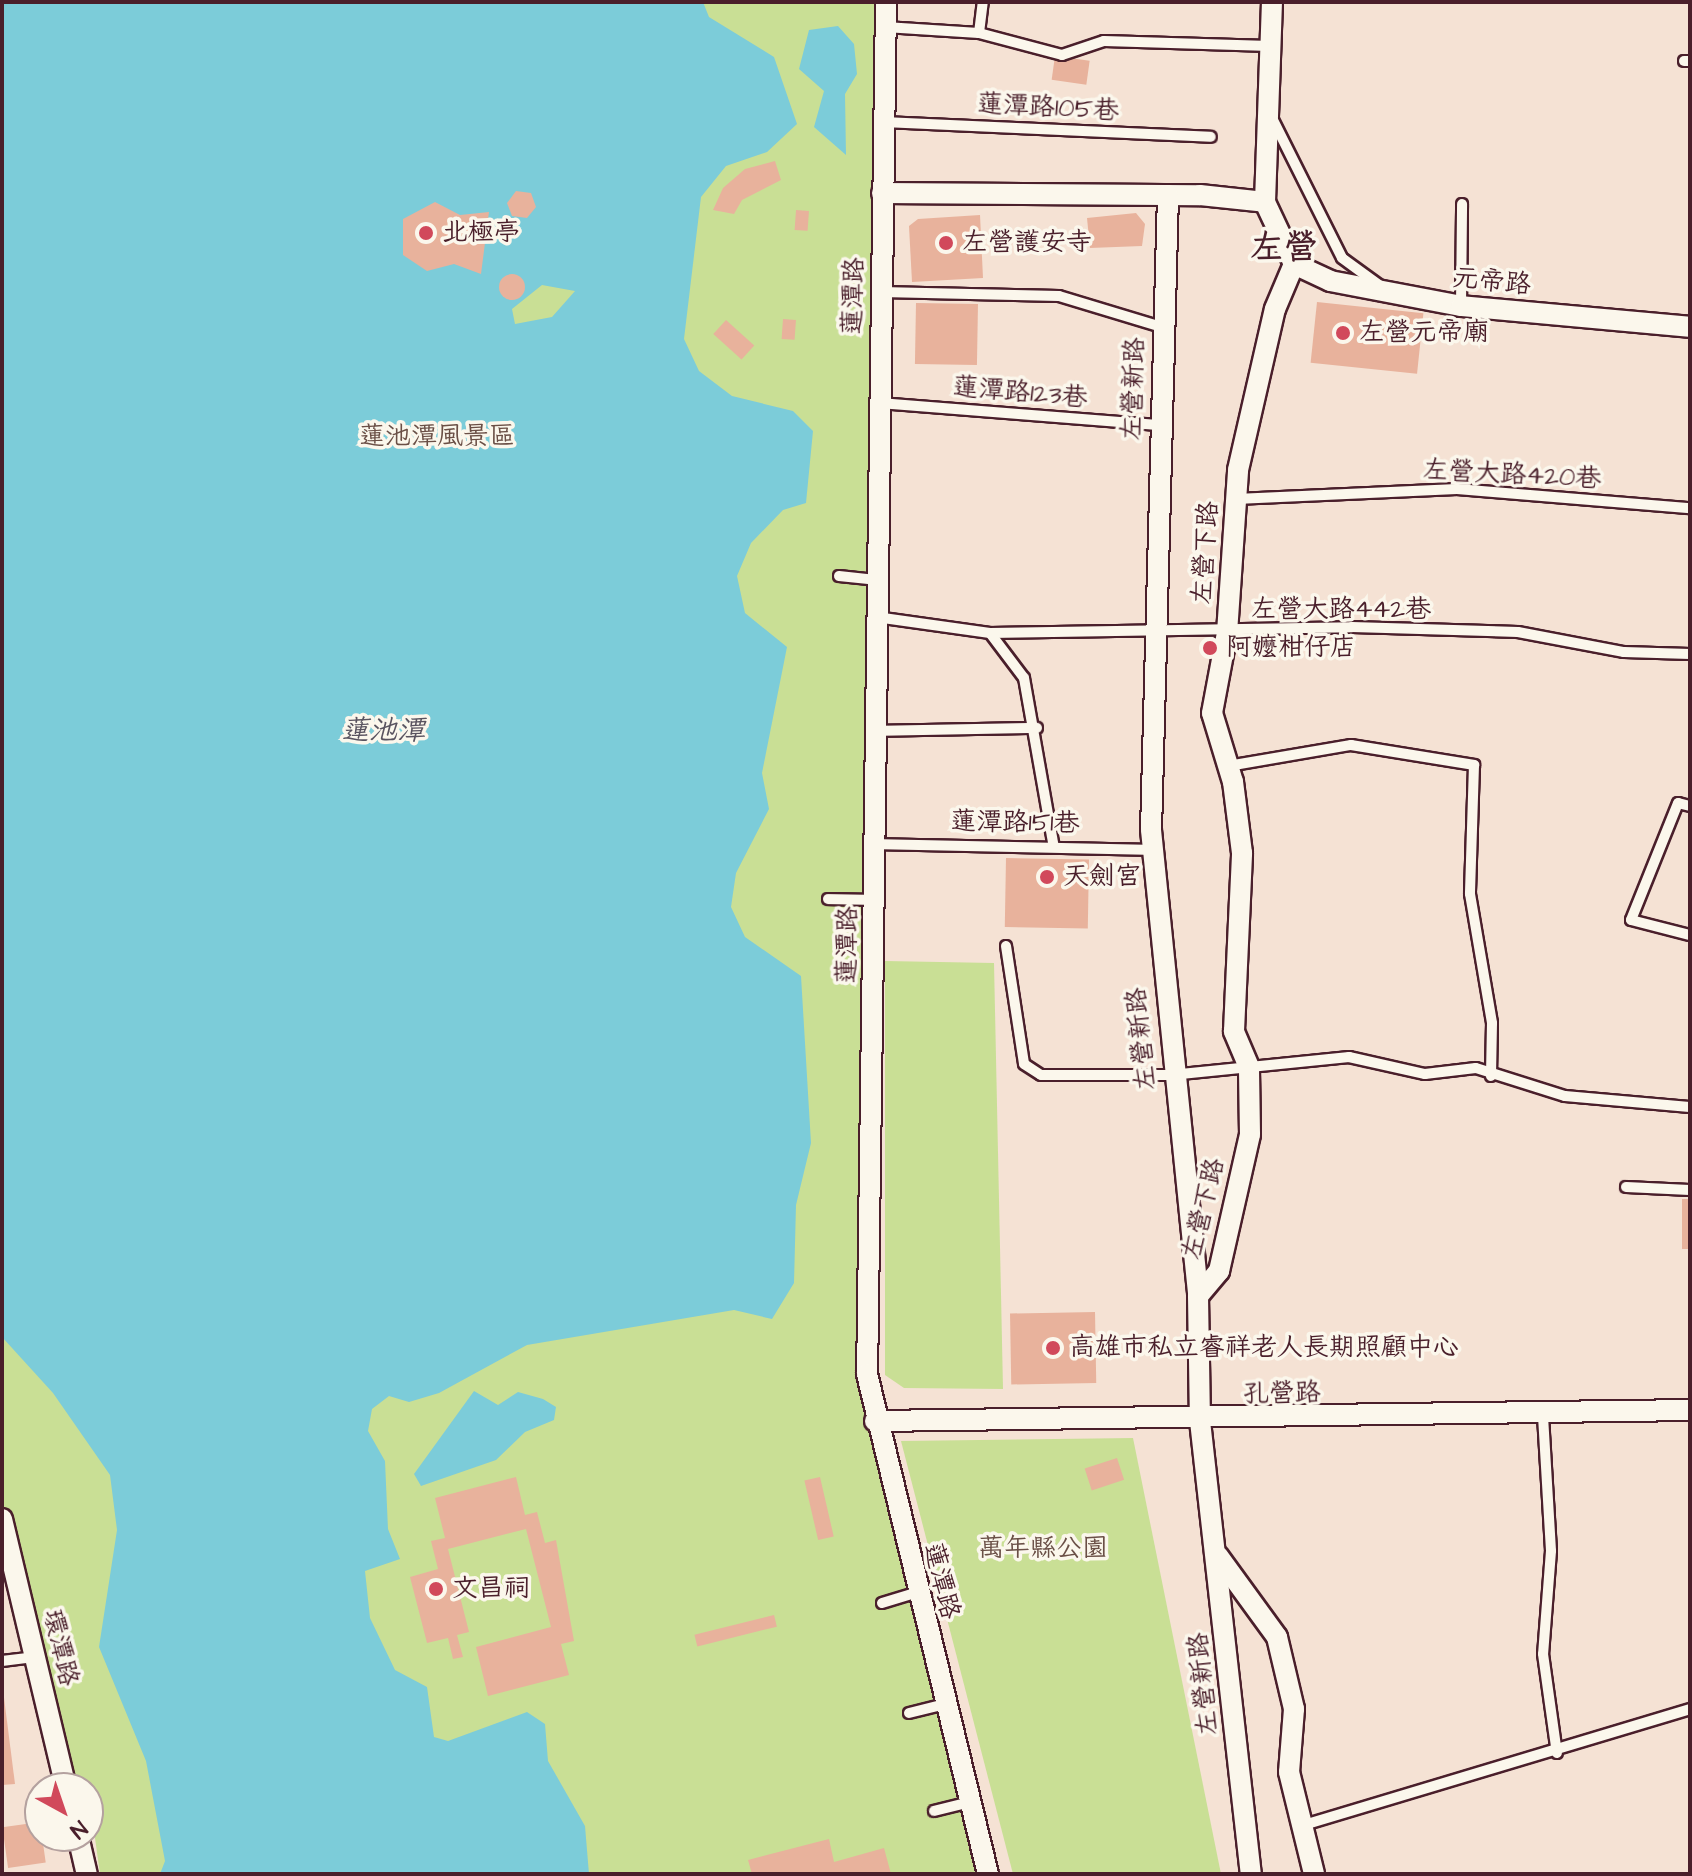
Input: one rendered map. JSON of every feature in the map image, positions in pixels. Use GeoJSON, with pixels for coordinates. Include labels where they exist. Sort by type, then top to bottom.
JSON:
{"type":"FeatureCollection","features":[{"type":"Feature","properties":{"kind":"street","name":"蓮潭路"},"geometry":{"type":"LineString","coordinates":[[886,2],[876,403],[876,844],[867,1374],[875,1421],[988,1874]]}},
{"type":"Feature","properties":{"kind":"street"},"geometry":{"type":"LineString","coordinates":[[1272,2],[1265,202],[1294,264]]}},
{"type":"Feature","properties":{"kind":"street"},"geometry":{"type":"LineString","coordinates":[[882,193],[1168,195],[1265,202]]}},
{"type":"Feature","properties":{"kind":"street","name":"左營新路"},"geometry":{"type":"LineString","coordinates":[[1168,195],[1159,425],[1152,850],[1171,1075],[1198,1296],[1200,1421],[1251,1874]]}},
{"type":"Feature","properties":{"kind":"street","name":"元帝路"},"geometry":{"type":"LineString","coordinates":[[1294,264],[1330,281],[1461,306],[1690,327]]}},
{"type":"Feature","properties":{"kind":"street","name":"左營下路"},"geometry":{"type":"LineString","coordinates":[[1198,1296],[1219,1271],[1250,1134],[1249,1067],[1234,1031],[1242,853],[1228,766],[1212,713],[1227,633],[1236,499],[1275,309],[1294,264]]}},
{"type":"Feature","properties":{"kind":"street","name":"孔營路"},"geometry":{"type":"LineString","coordinates":[[875,1421],[1200,1421],[1543,1416],[1690,1410]]}},
{"type":"Feature","properties":{"kind":"street","name":"環潭路"},"geometry":{"type":"LineString","coordinates":[[2,1519],[62,1772]]}},
{"type":"Feature","properties":{"kind":"street"},"geometry":{"type":"LineString","coordinates":[[1216,1552],[1277,1637],[1294,1709],[1289,1772],[1307,1824],[1314,1874]]}},
{"type":"Feature","properties":{"kind":"street"},"geometry":{"type":"LineString","coordinates":[[82,1852],[87,1874]]}},
{"type":"Feature","properties":{"kind":"lane"},"geometry":{"type":"LineString","coordinates":[[979,33],[983,2]]}},
{"type":"Feature","properties":{"kind":"lane"},"geometry":{"type":"LineString","coordinates":[[885,27],[979,33],[1062,55],[1104,41],[1270,46]]}},
{"type":"Feature","properties":{"kind":"lane"},"geometry":{"type":"LineString","coordinates":[[1267,110],[1342,258],[1387,291]]}},
{"type":"Feature","properties":{"kind":"lane","name":"蓮潭路105巷"},"geometry":{"type":"LineString","coordinates":[[883,122],[1211,137]]}},
{"type":"Feature","properties":{"kind":"lane"},"geometry":{"type":"LineString","coordinates":[[1461,306],[1462,204]]}},
{"type":"Feature","properties":{"kind":"lane"},"geometry":{"type":"LineString","coordinates":[[881,292],[1059,296],[1162,327]]}},
{"type":"Feature","properties":{"kind":"lane","name":"蓮潭路123巷"},"geometry":{"type":"LineString","coordinates":[[876,403],[1159,425]]}},
{"type":"Feature","properties":{"kind":"lane","name":"左營大路420巷"},"geometry":{"type":"LineString","coordinates":[[1236,499],[1457,489],[1690,508]]}},
{"type":"Feature","properties":{"kind":"lane"},"geometry":{"type":"LineString","coordinates":[[839,576],[876,580]]}},
{"type":"Feature","properties":{"kind":"lane","name":"左營大路442巷"},"geometry":{"type":"LineString","coordinates":[[876,617],[990,633],[1227,633],[1352,627],[1518,632],[1624,652],[1690,654]]}},
{"type":"Feature","properties":{"kind":"lane"},"geometry":{"type":"LineString","coordinates":[[990,633],[1024,678],[1037,728],[1053,843]]}},
{"type":"Feature","properties":{"kind":"lane"},"geometry":{"type":"LineString","coordinates":[[875,731],[1037,728]]}},
{"type":"Feature","properties":{"kind":"lane"},"geometry":{"type":"LineString","coordinates":[[1228,766],[1351,745],[1474,765],[1470,894],[1492,1023],[1491,1076]]}},
{"type":"Feature","properties":{"kind":"lane"},"geometry":{"type":"LineString","coordinates":[[1690,806],[1678,803],[1631,920],[1690,935]]}},
{"type":"Feature","properties":{"kind":"lane","name":"蓮潭路151巷"},"geometry":{"type":"LineString","coordinates":[[876,844],[1053,843],[1152,850]]}},
{"type":"Feature","properties":{"kind":"lane"},"geometry":{"type":"LineString","coordinates":[[828,899],[874,900]]}},
{"type":"Feature","properties":{"kind":"lane"},"geometry":{"type":"LineString","coordinates":[[1006,946],[1024,1064],[1041,1075],[1171,1075],[1349,1057],[1425,1074],[1476,1068],[1491,1076],[1565,1096],[1690,1107]]}},
{"type":"Feature","properties":{"kind":"lane"},"geometry":{"type":"LineString","coordinates":[[1626,1187],[1690,1190]]}},
{"type":"Feature","properties":{"kind":"lane"},"geometry":{"type":"LineString","coordinates":[[1543,1416],[1551,1551],[1543,1654],[1557,1753]]}},
{"type":"Feature","properties":{"kind":"lane"},"geometry":{"type":"LineString","coordinates":[[882,1603],[917,1592]]}},
{"type":"Feature","properties":{"kind":"lane"},"geometry":{"type":"LineString","coordinates":[[2,1661],[34,1657]]}},
{"type":"Feature","properties":{"kind":"lane"},"geometry":{"type":"LineString","coordinates":[[909,1713],[945,1704]]}},
{"type":"Feature","properties":{"kind":"lane"},"geometry":{"type":"LineString","coordinates":[[1307,1824],[1557,1753],[1690,1709]]}},
{"type":"Feature","properties":{"kind":"lane"},"geometry":{"type":"LineString","coordinates":[[934,1811],[970,1802]]}},
{"type":"Feature","properties":{"kind":"green space","name":"蓮池潭"},"geometry":{"type":"Polygon","coordinates":[[[2,2],[877,2],[860,1390],[981,1874],[100,1874],[97,1852],[104,1852],[104,1772],[74,1772],[2,1504],[2,2]]]}},
{"type":"Feature","properties":{"kind":"green space"},"geometry":{"type":"Polygon","coordinates":[[[885,961],[994,963],[1003,1389],[904,1388],[885,1375],[885,961]]]}},
{"type":"Feature","properties":{"kind":"green space","name":"萬年縣公園"},"geometry":{"type":"Polygon","coordinates":[[[1133,1438],[1221,1874],[1013,1874],[901,1441],[1133,1438]]]}},
{"type":"Feature","properties":{"kind":"water","name":"蓮池潭"},"geometry":{"type":"Polygon","coordinates":[[[2,2],[703,2],[709,17],[774,57],[797,124],[767,152],[726,166],[701,197],[684,339],[699,371],[732,396],[793,411],[813,431],[806,503],[783,510],[751,543],[737,576],[745,613],[787,647],[762,773],[769,809],[736,873],[731,907],[745,937],[801,976],[811,1143],[796,1205],[794,1283],[772,1319],[734,1310],[527,1345],[439,1393],[409,1402],[389,1396],[372,1409],[368,1431],[385,1461],[388,1529],[400,1559],[365,1571],[370,1618],[395,1670],[427,1687],[434,1737],[448,1741],[527,1712],[545,1724],[548,1761],[585,1826],[589,1874],[160,1874],[165,1861],[146,1761],[99,1647],[117,1530],[110,1475],[53,1393],[2,1337],[2,2]],[[542,285],[512,309],[515,324],[552,317],[575,291],[542,285]]]}},
{"type":"Feature","properties":{"kind":"water"},"geometry":{"type":"Polygon","coordinates":[[[838,26],[854,44],[857,74],[845,94],[846,155],[814,127],[824,91],[799,69],[809,30],[838,26]]]}},
{"type":"Feature","properties":{"kind":"water"},"geometry":{"type":"Polygon","coordinates":[[[474,1391],[498,1405],[518,1392],[543,1399],[556,1407],[554,1420],[525,1432],[496,1460],[421,1486],[414,1474],[474,1391]]]}},
{"type":"Feature","properties":{"kind":"building"},"geometry":{"type":"Polygon","coordinates":[[[1055,56],[1090,61],[1086,85],[1052,80],[1055,56]]]}},
{"type":"Feature","properties":{"kind":"building"},"geometry":{"type":"Polygon","coordinates":[[[775,161],[781,180],[742,200],[734,214],[713,210],[723,188],[745,169],[775,161]]]}},
{"type":"Feature","properties":{"kind":"building"},"geometry":{"type":"Polygon","coordinates":[[[516,191],[531,193],[536,207],[527,218],[512,216],[507,203],[516,191]]]}},
{"type":"Feature","properties":{"kind":"building"},"geometry":{"type":"Polygon","coordinates":[[[435,202],[460,215],[489,212],[481,274],[454,264],[427,271],[403,255],[403,219],[435,202]]]}},
{"type":"Feature","properties":{"kind":"building"},"geometry":{"type":"Polygon","coordinates":[[[796,210],[809,211],[808,231],[795,230],[796,210]]]}},
{"type":"Feature","properties":{"kind":"building"},"geometry":{"type":"Polygon","coordinates":[[[1136,213],[1145,224],[1142,246],[1090,248],[1087,218],[1136,213]]]}},
{"type":"Feature","properties":{"kind":"building","name":"左營護安寺"},"geometry":{"type":"Polygon","coordinates":[[[980,215],[983,278],[912,282],[909,226],[918,219],[980,215]]]}},
{"type":"Feature","properties":{"kind":"building"},"geometry":{"type":"Polygon","coordinates":[[[512,274],[521,278],[525,287],[521,296],[512,300],[503,296],[499,287],[503,278],[512,274]]]}},
{"type":"Feature","properties":{"kind":"building"},"geometry":{"type":"Polygon","coordinates":[[[1317,302],[1423,313],[1417,374],[1311,363],[1317,302]]]}},
{"type":"Feature","properties":{"kind":"building"},"geometry":{"type":"Polygon","coordinates":[[[916,303],[978,304],[977,365],[915,364],[916,303]]]}},
{"type":"Feature","properties":{"kind":"building"},"geometry":{"type":"Polygon","coordinates":[[[783,319],[796,320],[795,340],[782,339],[783,319]]]}},
{"type":"Feature","properties":{"kind":"building"},"geometry":{"type":"Polygon","coordinates":[[[726,320],[754,345],[742,360],[713,334],[726,320]]]}},
{"type":"Feature","properties":{"kind":"building","name":"天劍宮"},"geometry":{"type":"Polygon","coordinates":[[[1006,858],[1089,859],[1088,928],[1005,927],[1006,858]]]}},
{"type":"Feature","properties":{"kind":"building"},"geometry":{"type":"Polygon","coordinates":[[[1682,1199],[1690,1199],[1690,1249],[1682,1249],[1682,1199]]]}},
{"type":"Feature","properties":{"kind":"building","name":"高雄市私立睿祥老人長期照顧中心"},"geometry":{"type":"Polygon","coordinates":[[[1095,1312],[1096,1383],[1011,1384],[1010,1313],[1095,1312]]]}},
{"type":"Feature","properties":{"kind":"building"},"geometry":{"type":"Polygon","coordinates":[[[1117,1458],[1124,1480],[1092,1490],[1085,1469],[1117,1458]]]}},
{"type":"Feature","properties":{"kind":"building","name":"文昌祠"},"geometry":{"type":"Polygon","coordinates":[[[516,1477],[525,1515],[537,1512],[545,1543],[556,1540],[574,1641],[561,1644],[569,1675],[488,1696],[476,1647],[551,1627],[526,1529],[448,1549],[469,1632],[457,1635],[463,1657],[453,1659],[448,1638],[427,1643],[410,1577],[438,1569],[431,1541],[445,1538],[435,1498],[516,1477]]]}},
{"type":"Feature","properties":{"kind":"building"},"geometry":{"type":"Polygon","coordinates":[[[820,1477],[834,1536],[818,1540],[804,1481],[820,1477]]]}},
{"type":"Feature","properties":{"kind":"building"},"geometry":{"type":"Polygon","coordinates":[[[774,1615],[777,1627],[697,1646],[694,1635],[774,1615]]]}},
{"type":"Feature","properties":{"kind":"building"},"geometry":{"type":"Polygon","coordinates":[[[2,1682],[15,1784],[2,1785],[2,1682]]]}},
{"type":"Feature","properties":{"kind":"building"},"geometry":{"type":"Polygon","coordinates":[[[24,1824],[24,1852],[44,1852],[46,1863],[8,1868],[2,1827],[24,1824]]]}},
{"type":"Feature","properties":{"kind":"building"},"geometry":{"type":"Polygon","coordinates":[[[829,1839],[834,1862],[884,1848],[891,1874],[752,1874],[748,1860],[829,1839]]]}},
{"type":"Feature","properties":{"kind":"place","name":"北極亭"},"geometry":{"type":"Point","coordinates":[426,233]}},
{"type":"Feature","properties":{"kind":"place","name":"左營護安寺"},"geometry":{"type":"Point","coordinates":[946,243]}},
{"type":"Feature","properties":{"kind":"place","name":"左營元帝廟"},"geometry":{"type":"Point","coordinates":[1343,333]}},
{"type":"Feature","properties":{"kind":"place","name":"阿嬤柑仔店"},"geometry":{"type":"Point","coordinates":[1210,648]}},
{"type":"Feature","properties":{"kind":"place","name":"天劍宮"},"geometry":{"type":"Point","coordinates":[1047,877]}},
{"type":"Feature","properties":{"kind":"place","name":"高雄市私立睿祥老人長期照顧中心"},"geometry":{"type":"Point","coordinates":[1053,1348]}},
{"type":"Feature","properties":{"kind":"place","name":"文昌祠"},"geometry":{"type":"Point","coordinates":[436,1589]}},
{"type":"Feature","properties":{"kind":"district","name":"左營"},"geometry":{"type":"Point","coordinates":[1284,249]}},
{"type":"Feature","properties":{"kind":"park label","name":"蓮池潭風景區"},"geometry":{"type":"Point","coordinates":[437,437]}}]}
